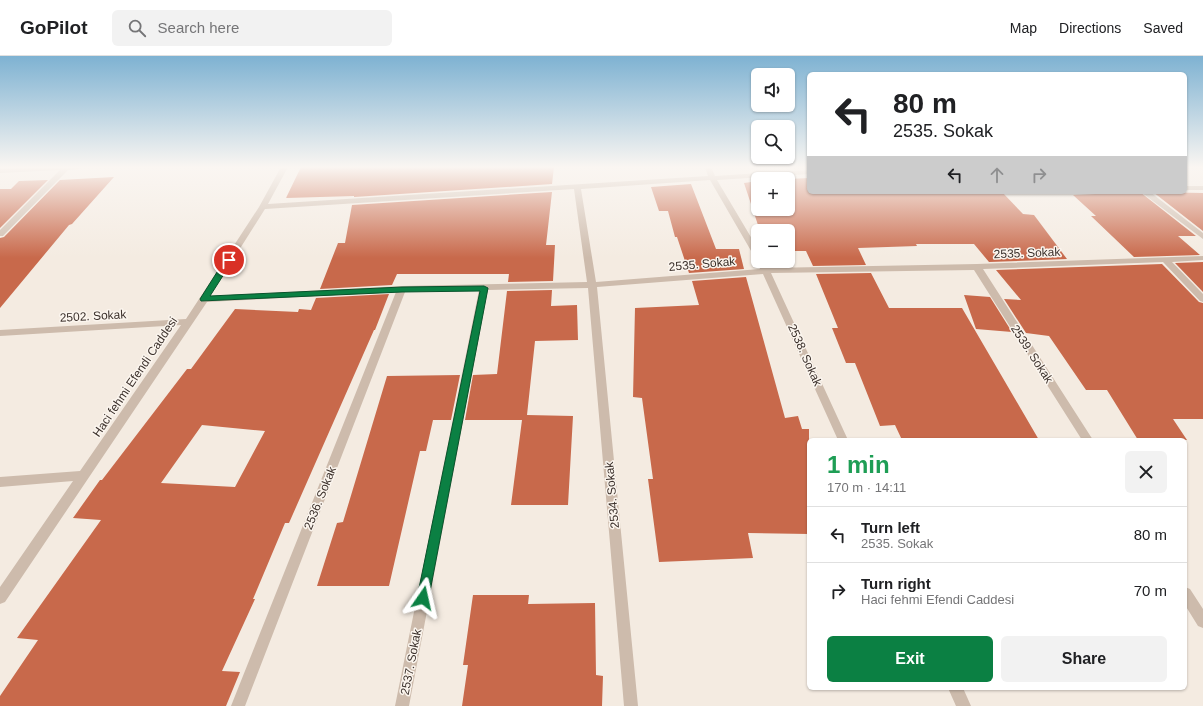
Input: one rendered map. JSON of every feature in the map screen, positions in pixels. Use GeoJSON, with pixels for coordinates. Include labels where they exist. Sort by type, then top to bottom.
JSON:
{"type":"FeatureCollection","features":[{"type":"Feature","properties":{"kind":"street"},"geometry":{"type":"LineString","coordinates":[[0,234],[37,197]]}},
{"type":"Feature","properties":{"kind":"street","name":"Haci fehmi Efendi Caddesi"},"geometry":{"type":"LineString","coordinates":[[0,598],[204,299],[269,197]]}},
{"type":"Feature","properties":{"kind":"street"},"geometry":{"type":"LineString","coordinates":[[263,208],[415,197]]}},
{"type":"Feature","properties":{"kind":"street","name":"2534. Sokak"},"geometry":{"type":"LineString","coordinates":[[579,197],[592,285],[631,706]]}},
{"type":"Feature","properties":{"kind":"street"},"geometry":{"type":"LineString","coordinates":[[723,197],[751,244]]}},
{"type":"Feature","properties":{"kind":"street"},"geometry":{"type":"LineString","coordinates":[[1152,197],[1203,237]]}},
{"type":"Feature","properties":{"kind":"street","name":"2535. Sokak"},"geometry":{"type":"LineString","coordinates":[[204,299],[402,289],[592,285],[766,271],[977,267],[1203,258]]}},
{"type":"Feature","properties":{"kind":"street"},"geometry":{"type":"LineString","coordinates":[[1165,259],[1203,299]]}},
{"type":"Feature","properties":{"kind":"street","name":"2539. Sokak"},"geometry":{"type":"LineString","coordinates":[[977,267],[1087,438]]}},
{"type":"Feature","properties":{"kind":"street","name":"2538. Sokak"},"geometry":{"type":"LineString","coordinates":[[764,268],[842,438]]}},
{"type":"Feature","properties":{"kind":"street","name":"2537. Sokak"},"geometry":{"type":"LineString","coordinates":[[402,706],[484,288]]}},
{"type":"Feature","properties":{"kind":"street","name":"2536. Sokak"},"geometry":{"type":"LineString","coordinates":[[238,706],[402,289]]}},
{"type":"Feature","properties":{"kind":"street","name":"2502. Sokak"},"geometry":{"type":"LineString","coordinates":[[0,333],[188,322]]}},
{"type":"Feature","properties":{"kind":"street"},"geometry":{"type":"LineString","coordinates":[[0,482],[82,476]]}},
{"type":"Feature","properties":{"kind":"street"},"geometry":{"type":"LineString","coordinates":[[1187,596],[1203,621]]}},
{"type":"Feature","properties":{"kind":"street"},"geometry":{"type":"LineString","coordinates":[[956,690],[964,706]]}},
{"type":"Feature","properties":{"kind":"building"},"geometry":{"type":"Polygon","coordinates":[[[0,197],[31,197],[0,228],[0,197]]]}},
{"type":"Feature","properties":{"kind":"building"},"geometry":{"type":"Polygon","coordinates":[[[43,197],[96,197],[72,224],[69,225],[0,308],[0,238],[4,237],[43,197]]]}},
{"type":"Feature","properties":{"kind":"building"},"geometry":{"type":"Polygon","coordinates":[[[470,197],[551,197],[546,245],[555,245],[553,281],[508,282],[509,274],[397,274],[392,285],[320,289],[338,243],[345,243],[352,205],[470,197]]]}},
{"type":"Feature","properties":{"kind":"building"},"geometry":{"type":"Polygon","coordinates":[[[654,197],[696,197],[716,249],[739,249],[744,269],[689,273],[677,237],[675,237],[668,211],[659,211],[654,197]]]}},
{"type":"Feature","properties":{"kind":"building"},"geometry":{"type":"Polygon","coordinates":[[[795,197],[1007,197],[1023,214],[1034,215],[1067,259],[989,262],[974,244],[916,244],[917,246],[858,248],[866,265],[813,266],[806,251],[795,251],[795,224],[758,224],[755,216],[795,216],[795,197]]]}},
{"type":"Feature","properties":{"kind":"building"},"geometry":{"type":"Polygon","coordinates":[[[1076,197],[1147,197],[1196,236],[1178,236],[1200,255],[1134,257],[1091,216],[1096,216],[1076,197]]]}},
{"type":"Feature","properties":{"kind":"building"},"geometry":{"type":"Polygon","coordinates":[[[1160,197],[1203,197],[1203,231],[1160,197]]]}},
{"type":"Feature","properties":{"kind":"building"},"geometry":{"type":"Polygon","coordinates":[[[1203,262],[1203,292],[1175,263],[1203,262]]]}},
{"type":"Feature","properties":{"kind":"building"},"geometry":{"type":"Polygon","coordinates":[[[1162,264],[1199,302],[1203,303],[1203,419],[1173,419],[1186,438],[1137,438],[1107,390],[1086,390],[1049,336],[1026,333],[1004,299],[1021,300],[996,270],[1162,264]]]}},
{"type":"Feature","properties":{"kind":"building"},"geometry":{"type":"Polygon","coordinates":[[[871,273],[889,308],[962,308],[1038,438],[901,438],[895,425],[880,426],[855,363],[846,363],[832,328],[838,328],[816,274],[871,273]]]}},
{"type":"Feature","properties":{"kind":"building"},"geometry":{"type":"Polygon","coordinates":[[[746,277],[785,418],[798,416],[802,429],[809,429],[809,438],[807,438],[807,534],[748,533],[753,558],[659,562],[648,479],[653,479],[642,398],[633,397],[635,308],[699,305],[692,281],[746,277]]]}},
{"type":"Feature","properties":{"kind":"building"},"geometry":{"type":"Polygon","coordinates":[[[552,290],[551,306],[577,305],[578,340],[535,341],[527,415],[573,416],[568,505],[511,505],[522,420],[465,420],[473,375],[497,374],[507,291],[552,290]]]}},
{"type":"Feature","properties":{"kind":"building"},"geometry":{"type":"Polygon","coordinates":[[[389,294],[375,330],[289,523],[285,523],[253,599],[255,599],[222,671],[240,672],[226,706],[0,706],[0,696],[38,640],[17,638],[101,520],[73,518],[100,480],[102,480],[187,369],[191,369],[235,309],[298,312],[299,309],[311,310],[316,298],[389,294]],[[202,425],[161,483],[235,487],[265,431],[202,425]]]}},
{"type":"Feature","properties":{"kind":"building"},"geometry":{"type":"Polygon","coordinates":[[[964,295],[990,297],[1012,332],[976,329],[964,295]]]}},
{"type":"Feature","properties":{"kind":"building"},"geometry":{"type":"Polygon","coordinates":[[[460,375],[451,420],[433,420],[426,451],[420,451],[389,586],[317,586],[337,523],[343,522],[387,376],[460,375]]]}},
{"type":"Feature","properties":{"kind":"building"},"geometry":{"type":"Polygon","coordinates":[[[473,595],[529,595],[528,604],[595,603],[596,675],[603,676],[602,706],[462,706],[468,665],[463,665],[473,595]]]}},
{"type":"Feature","properties":{"kind":"route"},"geometry":{"type":"LineString","coordinates":[[229,260],[204,299],[402,289],[484,288],[423,598]]}}]}
